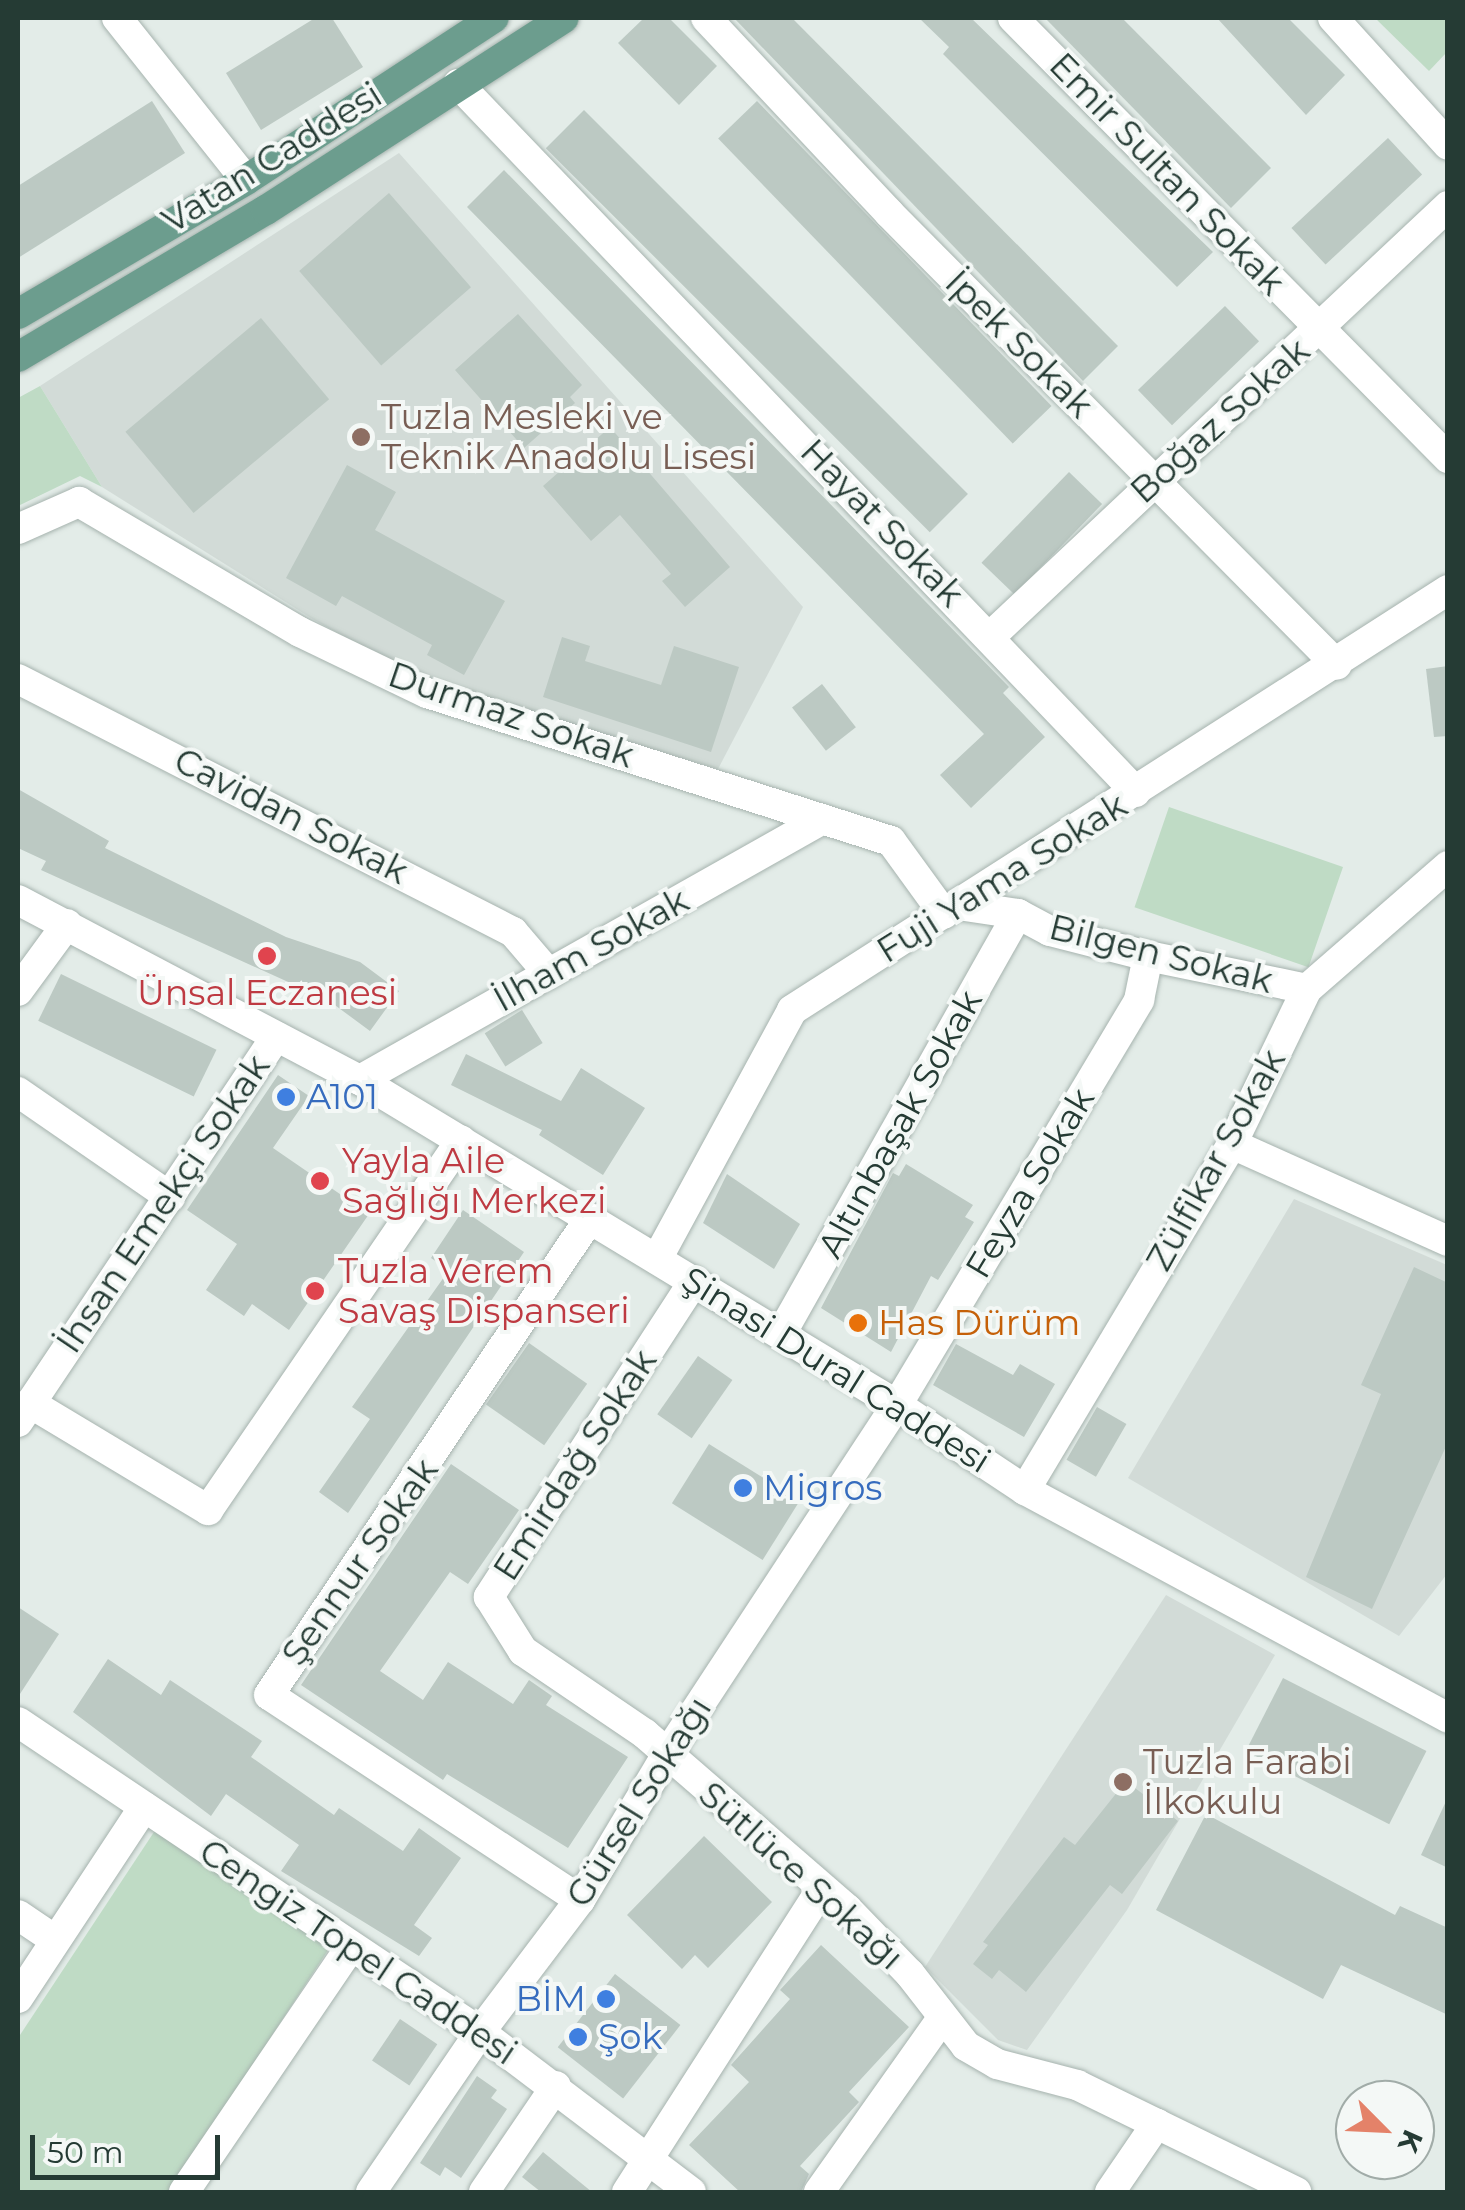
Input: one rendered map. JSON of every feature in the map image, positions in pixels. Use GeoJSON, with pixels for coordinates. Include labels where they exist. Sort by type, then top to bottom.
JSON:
{"type":"FeatureCollection","features":[{"type":"Feature","properties":{"kind":"main road","name":"Vatan Caddesi"},"geometry":{"type":"LineString","coordinates":[[18,314],[246,180],[494,18]]}},
{"type":"Feature","properties":{"kind":"main road","name":"Vatan Caddesi"},"geometry":{"type":"LineString","coordinates":[[18,357],[266,210],[564,18]]}},
{"type":"Feature","properties":{"kind":"street"},"geometry":{"type":"LineString","coordinates":[[117,18],[246,180]]}},
{"type":"Feature","properties":{"kind":"street","name":"İpek Sokak"},"geometry":{"type":"LineString","coordinates":[[706,18],[1337,665]]}},
{"type":"Feature","properties":{"kind":"street","name":"Emir Sultan Sokak"},"geometry":{"type":"LineString","coordinates":[[1013,18],[1448,458]]}},
{"type":"Feature","properties":{"kind":"street"},"geometry":{"type":"LineString","coordinates":[[1333,18],[1448,145]]}},
{"type":"Feature","properties":{"kind":"street","name":"Hayat Sokak"},"geometry":{"type":"LineString","coordinates":[[458,84],[992,636],[1136,792]]}},
{"type":"Feature","properties":{"kind":"street","name":"Boğaz Sokak"},"geometry":{"type":"LineString","coordinates":[[992,636],[1154,480],[1321,330],[1448,206]]}},
{"type":"Feature","properties":{"kind":"street","name":"Durmaz Sokak"},"geometry":{"type":"LineString","coordinates":[[18,529],[79,502],[300,632],[427,693],[891,841],[951,909]]}},
{"type":"Feature","properties":{"kind":"street","name":"Fuji Yama Sokak"},"geometry":{"type":"LineString","coordinates":[[657,1259],[792,1010],[1337,665],[1448,590]]}},
{"type":"Feature","properties":{"kind":"street","name":"Cavidan Sokak"},"geometry":{"type":"LineString","coordinates":[[18,679],[513,932],[548,974]]}},
{"type":"Feature","properties":{"kind":"street","name":"İlham Sokak"},"geometry":{"type":"LineString","coordinates":[[360,1080],[822,819]]}},
{"type":"Feature","properties":{"kind":"street","name":"Zülfikar Sokak"},"geometry":{"type":"LineString","coordinates":[[1025,1490],[1232,1144],[1307,989],[1448,866]]}},
{"type":"Feature","properties":{"kind":"street","name":"Şinasi Dural Caddesi"},"geometry":{"type":"LineString","coordinates":[[18,900],[360,1080],[898,1404],[1025,1490],[1448,1718]]}},
{"type":"Feature","properties":{"kind":"street","name":"Bilgen Sokak"},"geometry":{"type":"LineString","coordinates":[[951,909],[1018,914],[1050,932],[1307,989]]}},
{"type":"Feature","properties":{"kind":"street","name":"Altınbaşak Sokak"},"geometry":{"type":"LineString","coordinates":[[782,1334],[1018,914]]}},
{"type":"Feature","properties":{"kind":"street"},"geometry":{"type":"LineString","coordinates":[[18,991],[67,924]]}},
{"type":"Feature","properties":{"kind":"street","name":"Feyza Sokak"},"geometry":{"type":"LineString","coordinates":[[898,1404],[1140,1000],[1148,956]]}},
{"type":"Feature","properties":{"kind":"street","name":"İhsan Emekçi Sokak"},"geometry":{"type":"LineString","coordinates":[[24,1412],[276,1036]]}},
{"type":"Feature","properties":{"kind":"street"},"geometry":{"type":"LineString","coordinates":[[18,1092],[170,1196]]}},
{"type":"Feature","properties":{"kind":"street"},"geometry":{"type":"LineString","coordinates":[[24,1412],[208,1510],[461,1140]]}},
{"type":"Feature","properties":{"kind":"street"},"geometry":{"type":"LineString","coordinates":[[1232,1144],[1448,1241]]}},
{"type":"Feature","properties":{"kind":"street","name":"Şennur Sokak"},"geometry":{"type":"LineString","coordinates":[[580,1900],[268,1695],[590,1218]]}},
{"type":"Feature","properties":{"kind":"street","name":"Emirdağ Sokak"},"geometry":{"type":"LineString","coordinates":[[666,1756],[644,1734],[523,1651],[489,1597],[694,1281]]}},
{"type":"Feature","properties":{"kind":"street","name":"Gürsel Sokağı"},"geometry":{"type":"LineString","coordinates":[[372,2192],[480,2032],[580,1900],[666,1756],[898,1404]]}},
{"type":"Feature","properties":{"kind":"street","name":"Cengiz Topel Caddesi"},"geometry":{"type":"LineString","coordinates":[[18,1722],[480,2032],[691,2192]]}},
{"type":"Feature","properties":{"kind":"street","name":"Sütlüce Sokağı"},"geometry":{"type":"LineString","coordinates":[[666,1756],[885,1948],[966,2046],[997,2064],[1077,2085],[1296,2192]]}},
{"type":"Feature","properties":{"kind":"street"},"geometry":{"type":"LineString","coordinates":[[18,1998],[144,1807]]}},
{"type":"Feature","properties":{"kind":"street"},"geometry":{"type":"LineString","coordinates":[[627,2192],[652,2160],[820,1890]]}},
{"type":"Feature","properties":{"kind":"street"},"geometry":{"type":"LineString","coordinates":[[18,1915],[55,1940]]}},
{"type":"Feature","properties":{"kind":"street"},"geometry":{"type":"LineString","coordinates":[[184,2192],[351,1946]]}},
{"type":"Feature","properties":{"kind":"street"},"geometry":{"type":"LineString","coordinates":[[819,2192],[943,2017]]}},
{"type":"Feature","properties":{"kind":"street"},"geometry":{"type":"LineString","coordinates":[[484,2192],[556,2086]]}},
{"type":"Feature","properties":{"kind":"street"},"geometry":{"type":"LineString","coordinates":[[1110,2192],[1157,2123]]}},
{"type":"Feature","properties":{"kind":"shaded area","name":"Tuzla Mesleki ve Teknik Anadolu Lisesi"},"geometry":{"type":"Polygon","coordinates":[[[399,153],[803,607],[718,769],[423,681],[311,618],[102,487],[40,386],[399,153]]]}},
{"type":"Feature","properties":{"kind":"shaded area"},"geometry":{"type":"Polygon","coordinates":[[[1294,1199],[1447,1265],[1447,1574],[1399,1636],[1128,1478],[1294,1199]]]}},
{"type":"Feature","properties":{"kind":"shaded area","name":"Tuzla Farabi İlkokulu"},"geometry":{"type":"Polygon","coordinates":[[[1166,1595],[1275,1655],[1127,1910],[1027,2050],[998,2040],[925,1967],[1166,1595]]]}},
{"type":"Feature","properties":{"kind":"green space"},"geometry":{"type":"Polygon","coordinates":[[[1375,18],[1447,18],[1447,52],[1429,71],[1375,18]]]}},
{"type":"Feature","properties":{"kind":"green space"},"geometry":{"type":"Polygon","coordinates":[[[40,386],[102,487],[80,476],[18,506],[18,398],[40,386]]]}},
{"type":"Feature","properties":{"kind":"green space"},"geometry":{"type":"Polygon","coordinates":[[[1169,807],[1343,867],[1308,967],[1134,907],[1169,807]]]}},
{"type":"Feature","properties":{"kind":"green space"},"geometry":{"type":"Polygon","coordinates":[[[156,1829],[330,1947],[169,2192],[18,2192],[18,2038],[156,1829]]]}},
{"type":"Feature","properties":{"kind":"building"},"geometry":{"type":"Polygon","coordinates":[[[315,18],[332,18],[363,67],[261,130],[226,73],[315,18]]]}},
{"type":"Feature","properties":{"kind":"building"},"geometry":{"type":"Polygon","coordinates":[[[644,18],[669,18],[717,66],[679,105],[618,43],[644,18]]]}},
{"type":"Feature","properties":{"kind":"building"},"geometry":{"type":"Polygon","coordinates":[[[734,18],[792,18],[1118,346],[1083,381],[734,18]]]}},
{"type":"Feature","properties":{"kind":"building"},"geometry":{"type":"Polygon","coordinates":[[[919,18],[971,18],[1213,252],[1177,287],[943,54],[949,47],[919,18]]]}},
{"type":"Feature","properties":{"kind":"building"},"geometry":{"type":"Polygon","coordinates":[[[1045,18],[1122,18],[1271,168],[1231,208],[1045,18]]]}},
{"type":"Feature","properties":{"kind":"building"},"geometry":{"type":"Polygon","coordinates":[[[1217,18],[1288,18],[1345,75],[1306,115],[1217,18]]]}},
{"type":"Feature","properties":{"kind":"building"},"geometry":{"type":"Polygon","coordinates":[[[152,101],[185,153],[18,258],[18,186],[152,101]]]}},
{"type":"Feature","properties":{"kind":"building"},"geometry":{"type":"Polygon","coordinates":[[[757,101],[1052,406],[1013,444],[718,139],[757,101]]]}},
{"type":"Feature","properties":{"kind":"building"},"geometry":{"type":"Polygon","coordinates":[[[584,110],[968,494],[930,532],[546,148],[584,110]]]}},
{"type":"Feature","properties":{"kind":"building"},"geometry":{"type":"Polygon","coordinates":[[[1388,138],[1422,175],[1326,265],[1291,228],[1388,138]]]}},
{"type":"Feature","properties":{"kind":"building"},"geometry":{"type":"Polygon","coordinates":[[[504,170],[1009,687],[1003,693],[1045,737],[971,808],[940,775],[984,734],[467,207],[504,170]]]}},
{"type":"Feature","properties":{"kind":"building"},"geometry":{"type":"Polygon","coordinates":[[[389,193],[471,287],[381,365],[299,271],[389,193]]]}},
{"type":"Feature","properties":{"kind":"building"},"geometry":{"type":"Polygon","coordinates":[[[1225,306],[1259,341],[1172,425],[1138,390],[1225,306]]]}},
{"type":"Feature","properties":{"kind":"building"},"geometry":{"type":"Polygon","coordinates":[[[518,314],[582,385],[570,397],[575,403],[524,448],[455,370],[518,314]]]}},
{"type":"Feature","properties":{"kind":"building"},"geometry":{"type":"Polygon","coordinates":[[[261,318],[329,399],[194,513],[125,432],[261,318]]]}},
{"type":"Feature","properties":{"kind":"building"},"geometry":{"type":"Polygon","coordinates":[[[610,427],[730,567],[685,607],[662,581],[671,574],[620,515],[591,541],[543,486],[610,427]]]}},
{"type":"Feature","properties":{"kind":"building"},"geometry":{"type":"Polygon","coordinates":[[[347,465],[396,492],[375,530],[505,601],[464,675],[427,655],[432,645],[342,596],[336,606],[286,578],[347,465]]]}},
{"type":"Feature","properties":{"kind":"building"},"geometry":{"type":"Polygon","coordinates":[[[1069,472],[1102,504],[1015,595],[981,563],[1069,472]]]}},
{"type":"Feature","properties":{"kind":"building"},"geometry":{"type":"Polygon","coordinates":[[[562,637],[590,646],[585,661],[661,685],[674,646],[739,667],[711,752],[543,697],[562,637]]]}},
{"type":"Feature","properties":{"kind":"building"},"geometry":{"type":"Polygon","coordinates":[[[1448,666],[1448,736],[1434,737],[1426,669],[1448,666]]]}},
{"type":"Feature","properties":{"kind":"building"},"geometry":{"type":"Polygon","coordinates":[[[822,684],[856,727],[826,751],[792,707],[822,684]]]}},
{"type":"Feature","properties":{"kind":"building"},"geometry":{"type":"Polygon","coordinates":[[[18,789],[109,841],[105,848],[286,937],[360,962],[399,991],[370,1031],[328,1000],[41,870],[46,861],[18,848],[18,789]]]}},
{"type":"Feature","properties":{"kind":"building"},"geometry":{"type":"Polygon","coordinates":[[[61,974],[216,1050],[194,1097],[38,1021],[61,974]]]}},
{"type":"Feature","properties":{"kind":"building"},"geometry":{"type":"Polygon","coordinates":[[[522,1010],[543,1043],[505,1066],[485,1033],[522,1010]]]}},
{"type":"Feature","properties":{"kind":"building"},"geometry":{"type":"Polygon","coordinates":[[[466,1054],[561,1101],[581,1068],[645,1108],[603,1175],[539,1135],[542,1130],[451,1085],[466,1054]]]}},
{"type":"Feature","properties":{"kind":"building"},"geometry":{"type":"Polygon","coordinates":[[[278,1075],[309,1096],[273,1148],[369,1214],[289,1330],[252,1304],[244,1316],[206,1290],[237,1244],[187,1210],[278,1075]]]}},
{"type":"Feature","properties":{"kind":"building"},"geometry":{"type":"Polygon","coordinates":[[[906,1164],[973,1205],[965,1217],[974,1222],[938,1280],[931,1276],[891,1352],[821,1308],[893,1173],[899,1176],[906,1164]]]}},
{"type":"Feature","properties":{"kind":"building"},"geometry":{"type":"Polygon","coordinates":[[[727,1174],[800,1224],[774,1269],[703,1223],[727,1174]]]}},
{"type":"Feature","properties":{"kind":"building"},"geometry":{"type":"Polygon","coordinates":[[[463,1210],[524,1252],[348,1513],[319,1492],[370,1419],[352,1407],[449,1270],[431,1258],[463,1210]]]}},
{"type":"Feature","properties":{"kind":"building"},"geometry":{"type":"Polygon","coordinates":[[[1414,1267],[1448,1283],[1448,1442],[1372,1609],[1306,1577],[1381,1394],[1361,1385],[1414,1267]]]}},
{"type":"Feature","properties":{"kind":"building"},"geometry":{"type":"Polygon","coordinates":[[[529,1343],[587,1384],[544,1445],[486,1404],[529,1343]]]}},
{"type":"Feature","properties":{"kind":"building"},"geometry":{"type":"Polygon","coordinates":[[[956,1344],[1013,1375],[1020,1364],[1055,1384],[1024,1437],[933,1385],[956,1344]]]}},
{"type":"Feature","properties":{"kind":"building"},"geometry":{"type":"Polygon","coordinates":[[[698,1356],[732,1380],[692,1438],[657,1414],[698,1356]]]}},
{"type":"Feature","properties":{"kind":"building"},"geometry":{"type":"Polygon","coordinates":[[[1097,1407],[1126,1424],[1096,1477],[1066,1460],[1097,1407]]]}},
{"type":"Feature","properties":{"kind":"building"},"geometry":{"type":"Polygon","coordinates":[[[709,1444],[800,1501],[763,1560],[672,1503],[709,1444]]]}},
{"type":"Feature","properties":{"kind":"building"},"geometry":{"type":"Polygon","coordinates":[[[451,1464],[519,1510],[468,1584],[450,1572],[380,1671],[423,1700],[448,1662],[513,1704],[529,1680],[552,1696],[546,1705],[628,1757],[568,1848],[447,1774],[443,1780],[301,1685],[451,1464]]]}},
{"type":"Feature","properties":{"kind":"building"},"geometry":{"type":"Polygon","coordinates":[[[18,1607],[59,1634],[18,1697],[18,1607]]]}},
{"type":"Feature","properties":{"kind":"building"},"geometry":{"type":"Polygon","coordinates":[[[108,1659],[161,1695],[170,1680],[262,1741],[251,1757],[334,1815],[339,1808],[403,1851],[419,1828],[461,1858],[414,1925],[432,1938],[419,1956],[281,1871],[299,1845],[226,1794],[211,1816],[73,1712],[108,1659]]]}},
{"type":"Feature","properties":{"kind":"building"},"geometry":{"type":"Polygon","coordinates":[[[1283,1678],[1426,1751],[1389,1824],[1246,1751],[1283,1678]]]}},
{"type":"Feature","properties":{"kind":"building"},"geometry":{"type":"Polygon","coordinates":[[[1126,1781],[1178,1821],[1122,1894],[1110,1885],[1026,1992],[999,1970],[992,1979],[973,1964],[988,1945],[983,1942],[1064,1837],[1075,1845],[1126,1781]]]}},
{"type":"Feature","properties":{"kind":"building"},"geometry":{"type":"Polygon","coordinates":[[[1448,1797],[1448,1868],[1421,1855],[1448,1797]]]}},
{"type":"Feature","properties":{"kind":"building"},"geometry":{"type":"Polygon","coordinates":[[[1206,1814],[1395,1915],[1400,1906],[1448,1928],[1448,2015],[1341,1965],[1323,1999],[1156,1910],[1206,1814]]]}},
{"type":"Feature","properties":{"kind":"building"},"geometry":{"type":"Polygon","coordinates":[[[704,1836],[772,1902],[708,1968],[695,1955],[682,1969],[627,1915],[704,1836]]]}},
{"type":"Feature","properties":{"kind":"building"},"geometry":{"type":"Polygon","coordinates":[[[821,1945],[909,2027],[849,2092],[859,2102],[800,2166],[809,2174],[801,2192],[740,2192],[689,2145],[749,2082],[731,2065],[790,1999],[780,1990],[821,1945]]]}},
{"type":"Feature","properties":{"kind":"building"},"geometry":{"type":"Polygon","coordinates":[[[615,1974],[680,2025],[623,2098],[558,2047],[615,1974]]]}},
{"type":"Feature","properties":{"kind":"building"},"geometry":{"type":"Polygon","coordinates":[[[400,2019],[437,2044],[409,2086],[372,2060],[400,2019]]]}},
{"type":"Feature","properties":{"kind":"building"},"geometry":{"type":"Polygon","coordinates":[[[477,2076],[497,2090],[491,2098],[507,2109],[461,2178],[445,2167],[440,2176],[420,2163],[477,2076]]]}},
{"type":"Feature","properties":{"kind":"building"},"geometry":{"type":"Polygon","coordinates":[[[543,2152],[592,2192],[541,2192],[522,2177],[543,2152]]]}},
{"type":"Feature","properties":{"kind":"place","name":"Tuzla Mesleki ve Teknik Anadolu Lisesi"},"geometry":{"type":"Point","coordinates":[361,437]}},
{"type":"Feature","properties":{"kind":"place","name":"Ünsal Eczanesi"},"geometry":{"type":"Point","coordinates":[267,956]}},
{"type":"Feature","properties":{"kind":"place","name":"A101"},"geometry":{"type":"Point","coordinates":[286,1097]}},
{"type":"Feature","properties":{"kind":"place","name":"Yayla Aile Sağlığı Merkezi"},"geometry":{"type":"Point","coordinates":[320,1181]}},
{"type":"Feature","properties":{"kind":"place","name":"Tuzla Verem Savaş Dispanseri"},"geometry":{"type":"Point","coordinates":[315,1291]}},
{"type":"Feature","properties":{"kind":"place","name":"Has Dürüm"},"geometry":{"type":"Point","coordinates":[858,1323]}},
{"type":"Feature","properties":{"kind":"place","name":"Migros"},"geometry":{"type":"Point","coordinates":[743,1488]}},
{"type":"Feature","properties":{"kind":"place","name":"Tuzla Farabi İlkokulu"},"geometry":{"type":"Point","coordinates":[1123,1782]}},
{"type":"Feature","properties":{"kind":"place","name":"BİM"},"geometry":{"type":"Point","coordinates":[606,1999]}},
{"type":"Feature","properties":{"kind":"place","name":"Şok"},"geometry":{"type":"Point","coordinates":[578,2037]}}]}
